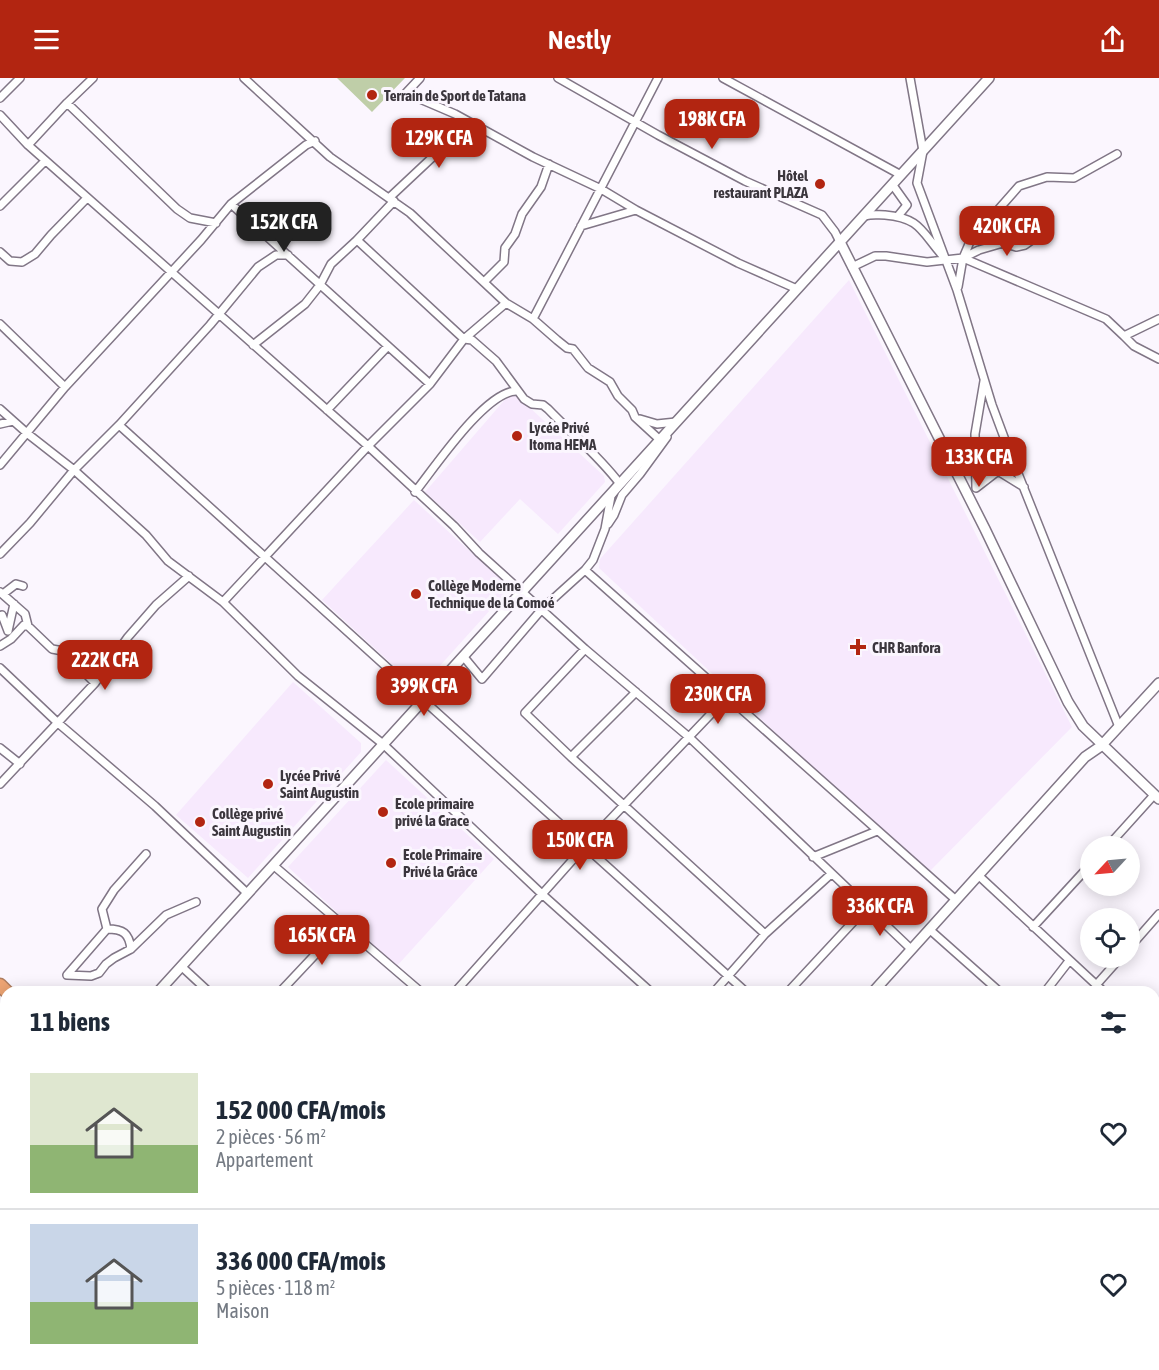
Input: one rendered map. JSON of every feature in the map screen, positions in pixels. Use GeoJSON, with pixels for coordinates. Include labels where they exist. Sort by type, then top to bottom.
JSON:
{"type":"FeatureCollection","features":[{"type":"Feature","properties":{"kind":"street"},"geometry":{"type":"LineString","coordinates":[[0,98],[20,78]]}},
{"type":"Feature","properties":{"kind":"street"},"geometry":{"type":"LineString","coordinates":[[28,145],[93,78]]}},
{"type":"Feature","properties":{"kind":"street"},"geometry":{"type":"LineString","coordinates":[[244,78],[330,157],[392,199],[441,241],[506,303],[533,319],[567,348],[573,349],[593,373],[610,382],[635,417],[660,440]]}},
{"type":"Feature","properties":{"kind":"street"},"geometry":{"type":"LineString","coordinates":[[420,78],[406,93],[470,122],[601,189],[636,210],[738,263],[797,289]]}},
{"type":"Feature","properties":{"kind":"street"},"geometry":{"type":"LineString","coordinates":[[558,78],[746,181],[822,215],[835,232],[969,498],[1068,702],[1083,726],[1101,746],[1157,797],[1118,836]]}},
{"type":"Feature","properties":{"kind":"street"},"geometry":{"type":"LineString","coordinates":[[533,319],[658,78]]}},
{"type":"Feature","properties":{"kind":"street"},"geometry":{"type":"LineString","coordinates":[[723,78],[735,81],[901,175]]}},
{"type":"Feature","properties":{"kind":"street"},"geometry":{"type":"LineString","coordinates":[[910,78],[923,151],[917,183],[957,290],[1011,456],[1119,727]]}},
{"type":"Feature","properties":{"kind":"street"},"geometry":{"type":"LineString","coordinates":[[163,986],[989,78]]}},
{"type":"Feature","properties":{"kind":"street"},"geometry":{"type":"LineString","coordinates":[[67,103],[177,209],[190,218],[216,223]]}},
{"type":"Feature","properties":{"kind":"street"},"geometry":{"type":"LineString","coordinates":[[0,116],[45,161],[368,446],[585,649],[690,738],[911,949]]}},
{"type":"Feature","properties":{"kind":"street"},"geometry":{"type":"LineString","coordinates":[[253,345],[314,295],[331,264],[357,240],[392,199],[470,122]]}},
{"type":"Feature","properties":{"kind":"street"},"geometry":{"type":"LineString","coordinates":[[0,465],[65,387],[171,273],[231,204],[306,145],[315,141]]}},
{"type":"Feature","properties":{"kind":"street"},"geometry":{"type":"LineString","coordinates":[[957,290],[963,258],[978,223],[997,211],[1019,186],[1047,177],[1074,178],[1117,154]]}},
{"type":"Feature","properties":{"kind":"street"},"geometry":{"type":"LineString","coordinates":[[0,206],[45,161]]}},
{"type":"Feature","properties":{"kind":"street"},"geometry":{"type":"LineString","coordinates":[[484,282],[504,262],[505,248],[515,234],[522,214],[541,187],[549,164]]}},
{"type":"Feature","properties":{"kind":"street"},"geometry":{"type":"LineString","coordinates":[[892,184],[907,205],[898,216]]}},
{"type":"Feature","properties":{"kind":"street"},"geometry":{"type":"LineString","coordinates":[[0,252],[10,261],[21,262],[35,254],[51,234],[87,198]]}},
{"type":"Feature","properties":{"kind":"street"},"geometry":{"type":"LineString","coordinates":[[231,204],[430,384]]}},
{"type":"Feature","properties":{"kind":"street"},"geometry":{"type":"LineString","coordinates":[[581,226],[636,210]]}},
{"type":"Feature","properties":{"kind":"street"},"geometry":{"type":"LineString","coordinates":[[863,217],[872,214],[908,219],[920,227],[946,260]]}},
{"type":"Feature","properties":{"kind":"street"},"geometry":{"type":"LineString","coordinates":[[852,267],[875,256],[927,262],[963,258],[979,250],[1003,243],[1017,248],[1032,240],[1046,239]]}},
{"type":"Feature","properties":{"kind":"street"},"geometry":{"type":"LineString","coordinates":[[357,240],[464,339],[472,340],[496,362],[516,392],[532,404],[543,405],[548,409],[606,466],[620,484]]}},
{"type":"Feature","properties":{"kind":"street"},"geometry":{"type":"LineString","coordinates":[[267,260],[272,252],[272,241]]}},
{"type":"Feature","properties":{"kind":"street"},"geometry":{"type":"LineString","coordinates":[[0,554],[218,315],[249,276],[276,255],[288,255]]}},
{"type":"Feature","properties":{"kind":"street"},"geometry":{"type":"LineString","coordinates":[[963,258],[1106,319],[1134,346],[1159,359]]}},
{"type":"Feature","properties":{"kind":"street"},"geometry":{"type":"LineString","coordinates":[[223,602],[368,446],[430,384],[464,339],[506,303]]}},
{"type":"Feature","properties":{"kind":"street"},"geometry":{"type":"LineString","coordinates":[[1124,336],[1159,319]]}},
{"type":"Feature","properties":{"kind":"street"},"geometry":{"type":"LineString","coordinates":[[0,324],[65,387]]}},
{"type":"Feature","properties":{"kind":"street"},"geometry":{"type":"LineString","coordinates":[[327,410],[388,346]]}},
{"type":"Feature","properties":{"kind":"street"},"geometry":{"type":"LineString","coordinates":[[976,488],[975,435],[984,378]]}},
{"type":"Feature","properties":{"kind":"street"},"geometry":{"type":"LineString","coordinates":[[415,492],[473,418],[505,393],[516,392]]}},
{"type":"Feature","properties":{"kind":"street"},"geometry":{"type":"LineString","coordinates":[[0,409],[75,470],[146,535],[168,561],[223,602],[298,676],[383,744],[543,895],[644,986]]}},
{"type":"Feature","properties":{"kind":"street"},"geometry":{"type":"LineString","coordinates":[[635,417],[666,425],[679,419]]}},
{"type":"Feature","properties":{"kind":"street"},"geometry":{"type":"LineString","coordinates":[[605,529],[625,490],[640,474],[679,419]]}},
{"type":"Feature","properties":{"kind":"street"},"geometry":{"type":"LineString","coordinates":[[0,424],[12,420]]}},
{"type":"Feature","properties":{"kind":"street"},"geometry":{"type":"LineString","coordinates":[[119,425],[739,986]]}},
{"type":"Feature","properties":{"kind":"street"},"geometry":{"type":"LineString","coordinates":[[969,498],[976,488],[998,471],[1011,456]]}},
{"type":"Feature","properties":{"kind":"street"},"geometry":{"type":"LineString","coordinates":[[998,471],[1024,487]]}},
{"type":"Feature","properties":{"kind":"street"},"geometry":{"type":"LineString","coordinates":[[463,656],[482,679],[542,609],[585,570],[593,560],[605,529],[611,496],[620,484]]}},
{"type":"Feature","properties":{"kind":"street"},"geometry":{"type":"LineString","coordinates":[[585,570],[956,900]]}},
{"type":"Feature","properties":{"kind":"street"},"geometry":{"type":"LineString","coordinates":[[0,784],[95,683],[128,637],[156,605],[189,576]]}},
{"type":"Feature","properties":{"kind":"street"},"geometry":{"type":"LineString","coordinates":[[23,586],[16,584],[2,593],[25,614],[28,626],[52,649],[63,651],[95,683]]}},
{"type":"Feature","properties":{"kind":"street"},"geometry":{"type":"LineString","coordinates":[[9,635],[14,604]]}},
{"type":"Feature","properties":{"kind":"street"},"geometry":{"type":"LineString","coordinates":[[2,615],[9,635]]}},
{"type":"Feature","properties":{"kind":"street"},"geometry":{"type":"LineString","coordinates":[[0,646],[9,635],[24,625],[28,626]]}},
{"type":"Feature","properties":{"kind":"street"},"geometry":{"type":"LineString","coordinates":[[585,649],[525,713],[623,807],[765,934]]}},
{"type":"Feature","properties":{"kind":"street"},"geometry":{"type":"LineString","coordinates":[[0,668],[58,723],[155,806],[247,893]]}},
{"type":"Feature","properties":{"kind":"street"},"geometry":{"type":"LineString","coordinates":[[878,986],[1085,757],[1101,746],[1158,686]]}},
{"type":"Feature","properties":{"kind":"street"},"geometry":{"type":"LineString","coordinates":[[571,757],[636,692]]}},
{"type":"Feature","properties":{"kind":"street"},"geometry":{"type":"LineString","coordinates":[[460,986],[585,846],[728,696]]}},
{"type":"Feature","properties":{"kind":"street"},"geometry":{"type":"LineString","coordinates":[[0,748],[20,764]]}},
{"type":"Feature","properties":{"kind":"street"},"geometry":{"type":"LineString","coordinates":[[813,857],[877,831]]}},
{"type":"Feature","properties":{"kind":"street"},"geometry":{"type":"LineString","coordinates":[[107,929],[102,909],[114,890],[146,854]]}},
{"type":"Feature","properties":{"kind":"street"},"geometry":{"type":"LineString","coordinates":[[273,865],[414,986]]}},
{"type":"Feature","properties":{"kind":"street"},"geometry":{"type":"LineString","coordinates":[[719,986],[765,934],[831,874]]}},
{"type":"Feature","properties":{"kind":"street"},"geometry":{"type":"LineString","coordinates":[[978,875],[1096,984],[1111,968]]}},
{"type":"Feature","properties":{"kind":"street"},"geometry":{"type":"LineString","coordinates":[[1034,927],[1080,876]]}},
{"type":"Feature","properties":{"kind":"street"},"geometry":{"type":"LineString","coordinates":[[131,949],[130,938],[125,932],[118,929],[107,929],[67,975],[91,976],[99,973],[106,964],[131,949],[166,915],[196,902]]}},
{"type":"Feature","properties":{"kind":"street"},"geometry":{"type":"LineString","coordinates":[[794,986],[867,907]]}},
{"type":"Feature","properties":{"kind":"street"},"geometry":{"type":"LineString","coordinates":[[1140,936],[1159,914]]}},
{"type":"Feature","properties":{"kind":"street"},"geometry":{"type":"LineString","coordinates":[[286,986],[344,925]]}},
{"type":"Feature","properties":{"kind":"street"},"geometry":{"type":"LineString","coordinates":[[928,929],[993,986]]}},
{"type":"Feature","properties":{"kind":"street"},"geometry":{"type":"LineString","coordinates":[[1050,986],[1069,961]]}},
{"type":"Feature","properties":{"kind":"street"},"geometry":{"type":"LineString","coordinates":[[181,966],[203,986]]}},
{"type":"Feature","properties":{"kind":"shaded area","name":"CHR Banfora"},"geometry":{"type":"Polygon","coordinates":[[[849,280],[1072,727],[930,871],[822,776],[599,568],[600,559],[849,280]]]}},
{"type":"Feature","properties":{"kind":"shaded area","name":"Lycée Privé Itoma HEMA"},"geometry":{"type":"Polygon","coordinates":[[[516,395],[604,476],[605,482],[558,534],[520,499],[480,542],[425,492],[508,396],[516,395]]]}},
{"type":"Feature","properties":{"kind":"shaded area","name":"Collège Moderne Technique de la Comoé"},"geometry":{"type":"Polygon","coordinates":[[[414,500],[510,588],[419,689],[322,600],[414,500]]]}},
{"type":"Feature","properties":{"kind":"shaded area","name":"Lycée Privé Saint Augustin"},"geometry":{"type":"Polygon","coordinates":[[[293,682],[361,743],[361,752],[248,878],[176,815],[293,682]]]}},
{"type":"Feature","properties":{"kind":"shaded area","name":"Ecole Primaire Privé la Grâce"},"geometry":{"type":"Polygon","coordinates":[[[386,760],[494,859],[396,967],[288,867],[386,760]]]}},
{"type":"Feature","properties":{"kind":"green space","name":"Terrain de Sport de Tatana"},"geometry":{"type":"Polygon","coordinates":[[[337,78],[405,78],[372,112],[337,78]]]}},
{"type":"Feature","properties":{"kind":"place","name":"Terrain de Sport de Tatana"},"geometry":{"type":"Point","coordinates":[372,95]}},
{"type":"Feature","properties":{"kind":"place","name":"Hôtel restaurant PLAZA"},"geometry":{"type":"Point","coordinates":[820,184]}},
{"type":"Feature","properties":{"kind":"place","name":"Lycée Privé Itoma HEMA"},"geometry":{"type":"Point","coordinates":[517,436]}},
{"type":"Feature","properties":{"kind":"place","name":"Collège Moderne Technique de la Comoé"},"geometry":{"type":"Point","coordinates":[416,594]}},
{"type":"Feature","properties":{"kind":"place","name":"CHR Banfora"},"geometry":{"type":"Point","coordinates":[858,647]}},
{"type":"Feature","properties":{"kind":"place","name":"Lycée Privé Saint Augustin"},"geometry":{"type":"Point","coordinates":[268,784]}},
{"type":"Feature","properties":{"kind":"place","name":"Ecole primaire privé la Grace"},"geometry":{"type":"Point","coordinates":[383,812]}},
{"type":"Feature","properties":{"kind":"place","name":"Collège privé Saint Augustin"},"geometry":{"type":"Point","coordinates":[200,822]}},
{"type":"Feature","properties":{"kind":"place","name":"Ecole Primaire Privé la Grâce"},"geometry":{"type":"Point","coordinates":[391,863]}}]}
